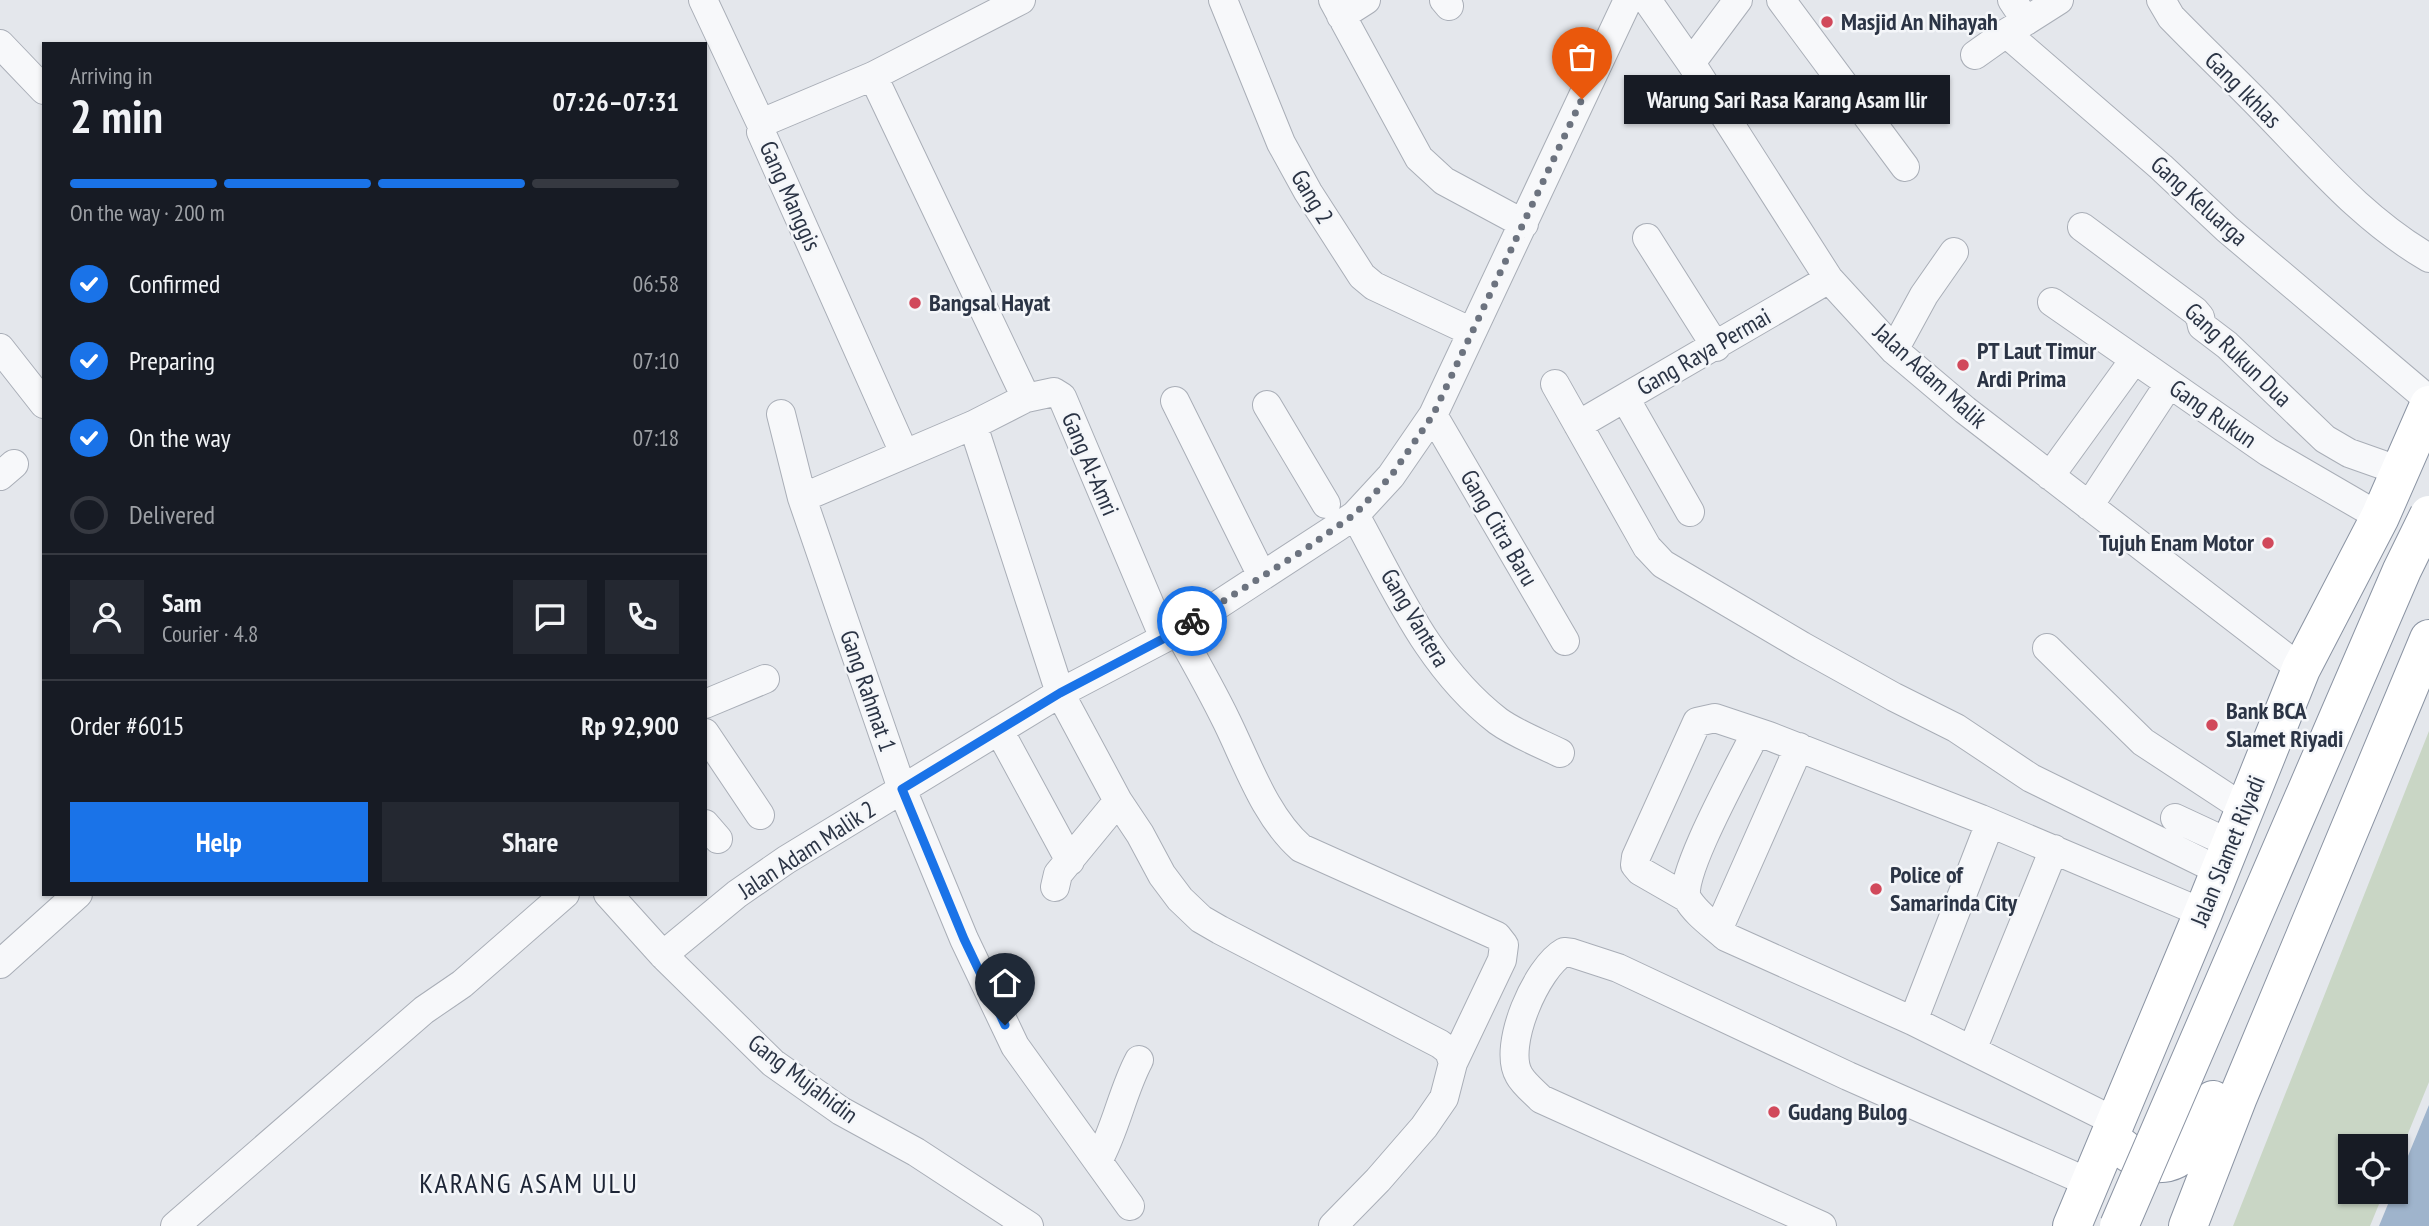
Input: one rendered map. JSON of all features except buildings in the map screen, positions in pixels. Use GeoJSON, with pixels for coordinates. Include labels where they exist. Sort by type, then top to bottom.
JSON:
{"type":"FeatureCollection","features":[{"type":"Feature","properties":{"kind":"highway","name":"Jalan Slamet Riyadi"},"geometry":{"type":"LineString","coordinates":[[2072,1226],[2203,913],[2301,669],[2380,517],[2429,402]]}},
{"type":"Feature","properties":{"kind":"highway","name":"Jalan Slamet Riyadi"},"geometry":{"type":"LineString","coordinates":[[2119,1226],[2397,582],[2429,515]]}},
{"type":"Feature","properties":{"kind":"highway"},"geometry":{"type":"LineString","coordinates":[[2188,1226],[2243,1084],[2429,639]]}},
{"type":"Feature","properties":{"kind":"highway"},"geometry":{"type":"LineString","coordinates":[[2115,1126],[2116,1142],[2130,1155],[2150,1164],[2172,1160],[2191,1144],[2219,1088],[2298,908],[2312,883],[2335,865]]}},
{"type":"Feature","properties":{"kind":"street"},"geometry":{"type":"LineString","coordinates":[[702,0],[762,126]]}},
{"type":"Feature","properties":{"kind":"street","name":"Gang Manggis"},"geometry":{"type":"LineString","coordinates":[[904,453],[761,132],[762,126],[766,121],[873,76],[1021,0]]}},
{"type":"Feature","properties":{"kind":"street","name":"Gang 2"},"geometry":{"type":"LineString","coordinates":[[1223,0],[1281,143],[1308,192],[1362,276],[1374,286],[1472,332]]}},
{"type":"Feature","properties":{"kind":"street"},"geometry":{"type":"LineString","coordinates":[[1366,0],[1337,8],[1419,158],[1444,181],[1524,224]]}},
{"type":"Feature","properties":{"kind":"street","name":"Jalan Adam Malik 2"},"geometry":{"type":"LineString","coordinates":[[663,955],[737,894],[786,860],[1060,693],[1171,634],[1262,576],[1338,514],[1391,476],[1433,415],[1628,0]]}},
{"type":"Feature","properties":{"kind":"street","name":"Jalan Adam Malik"},"geometry":{"type":"LineString","coordinates":[[1647,0],[1691,63],[1829,279],[1894,350],[1965,410],[2301,669]]}},
{"type":"Feature","properties":{"kind":"street"},"geometry":{"type":"LineString","coordinates":[[1691,63],[1738,0]]}},
{"type":"Feature","properties":{"kind":"street"},"geometry":{"type":"LineString","coordinates":[[1781,0],[1905,167]]}},
{"type":"Feature","properties":{"kind":"street"},"geometry":{"type":"LineString","coordinates":[[1975,55],[2015,18],[2059,0]]}},
{"type":"Feature","properties":{"kind":"street","name":"Gang Ikhlas"},"geometry":{"type":"LineString","coordinates":[[2161,0],[2171,17],[2328,178],[2385,229],[2429,258]]}},
{"type":"Feature","properties":{"kind":"street","name":"Gang Keluarga"},"geometry":{"type":"LineString","coordinates":[[2015,18],[2161,167],[2228,229],[2429,402]]}},
{"type":"Feature","properties":{"kind":"street"},"geometry":{"type":"LineString","coordinates":[[0,44],[42,88]]}},
{"type":"Feature","properties":{"kind":"street"},"geometry":{"type":"LineString","coordinates":[[873,76],[1026,398]]}},
{"type":"Feature","properties":{"kind":"street","name":"Gang Rukun Dua"},"geometry":{"type":"LineString","coordinates":[[2082,227],[2195,311],[2202,326],[2227,345],[2325,439],[2349,453],[2400,471]]}},
{"type":"Feature","properties":{"kind":"street"},"geometry":{"type":"LineString","coordinates":[[1647,238],[1716,346]]}},
{"type":"Feature","properties":{"kind":"street"},"geometry":{"type":"LineString","coordinates":[[1894,350],[1924,295],[1954,252]]}},
{"type":"Feature","properties":{"kind":"street","name":"Gang Raya Permai"},"geometry":{"type":"LineString","coordinates":[[1578,425],[1829,279]]}},
{"type":"Feature","properties":{"kind":"street","name":"Gang Rukun"},"geometry":{"type":"LineString","coordinates":[[2052,302],[2268,453],[2380,517]]}},
{"type":"Feature","properties":{"kind":"street"},"geometry":{"type":"LineString","coordinates":[[0,348],[42,401]]}},
{"type":"Feature","properties":{"kind":"street"},"geometry":{"type":"LineString","coordinates":[[2050,476],[2134,360]]}},
{"type":"Feature","properties":{"kind":"street"},"geometry":{"type":"LineString","coordinates":[[1555,384],[1647,547],[1663,564],[1814,653],[1956,728],[2031,778],[2225,858]]}},
{"type":"Feature","properties":{"kind":"street"},"geometry":{"type":"LineString","coordinates":[[2089,506],[2169,384]]}},
{"type":"Feature","properties":{"kind":"street","name":"Gang Al-Amri"},"geometry":{"type":"LineString","coordinates":[[802,498],[973,425],[1026,398],[1054,392],[1062,397],[1171,634]]}},
{"type":"Feature","properties":{"kind":"street"},"geometry":{"type":"LineString","coordinates":[[1625,398],[1690,512]]}},
{"type":"Feature","properties":{"kind":"street"},"geometry":{"type":"LineString","coordinates":[[1175,401],[1262,576]]}},
{"type":"Feature","properties":{"kind":"street","name":"Gang Vantera"},"geometry":{"type":"LineString","coordinates":[[1267,405],[1338,514],[1454,681],[1499,721],[1560,753]]}},
{"type":"Feature","properties":{"kind":"street","name":"Gang Rahmat 1"},"geometry":{"type":"LineString","coordinates":[[780,414],[802,498],[902,789],[964,939],[1015,1046],[1130,1206]]}},
{"type":"Feature","properties":{"kind":"street","name":"Gang Citra Baru"},"geometry":{"type":"LineString","coordinates":[[1433,415],[1565,641]]}},
{"type":"Feature","properties":{"kind":"street"},"geometry":{"type":"LineString","coordinates":[[973,425],[1060,693],[1118,801],[1180,899],[1202,919],[1440,1044],[1449,1051],[1453,1063]]}},
{"type":"Feature","properties":{"kind":"street"},"geometry":{"type":"LineString","coordinates":[[1171,634],[1219,705],[1272,815],[1286,835],[1301,848],[1497,936],[1504,945],[1502,960],[1453,1063],[1444,1098],[1378,1180],[1333,1226]]}},
{"type":"Feature","properties":{"kind":"street"},"geometry":{"type":"LineString","coordinates":[[2047,648],[2143,742],[2245,809]]}},
{"type":"Feature","properties":{"kind":"street"},"geometry":{"type":"LineString","coordinates":[[707,703],[765,678]]}},
{"type":"Feature","properties":{"kind":"street"},"geometry":{"type":"LineString","coordinates":[[2115,1126],[1913,1021],[1726,937],[1687,898],[1640,871],[1635,865],[1636,858],[1697,722],[1715,718],[1799,747],[1990,822],[2203,913]]}},
{"type":"Feature","properties":{"kind":"street"},"geometry":{"type":"LineString","coordinates":[[999,730],[1070,861]]}},
{"type":"Feature","properties":{"kind":"street"},"geometry":{"type":"LineString","coordinates":[[707,736],[760,815]]}},
{"type":"Feature","properties":{"kind":"street"},"geometry":{"type":"LineString","coordinates":[[1687,898],[1685,887],[1698,851],[1752,740],[1759,736],[1769,736]]}},
{"type":"Feature","properties":{"kind":"street"},"geometry":{"type":"LineString","coordinates":[[1718,930],[1799,747]]}},
{"type":"Feature","properties":{"kind":"street"},"geometry":{"type":"LineString","coordinates":[[1055,887],[1059,874],[1118,801]]}},
{"type":"Feature","properties":{"kind":"street"},"geometry":{"type":"LineString","coordinates":[[2175,818],[2225,858]]}},
{"type":"Feature","properties":{"kind":"street"},"geometry":{"type":"LineString","coordinates":[[1913,1021],[1990,822]]}},
{"type":"Feature","properties":{"kind":"street"},"geometry":{"type":"LineString","coordinates":[[1972,1050],[2054,849]]}},
{"type":"Feature","properties":{"kind":"street"},"geometry":{"type":"LineString","coordinates":[[0,964],[76,896]]}},
{"type":"Feature","properties":{"kind":"street"},"geometry":{"type":"LineString","coordinates":[[175,1226],[424,1010],[462,984],[563,896]]}},
{"type":"Feature","properties":{"kind":"street","name":"Gang Mujahidin"},"geometry":{"type":"LineString","coordinates":[[610,896],[663,955],[774,1063],[841,1111],[916,1152],[1029,1226]]}},
{"type":"Feature","properties":{"kind":"street"},"geometry":{"type":"LineString","coordinates":[[1822,1226],[1541,1099],[1518,1074],[1514,1056],[1532,992],[1550,962],[1564,952],[1618,968],[1848,1076],[2090,1183]]}},
{"type":"Feature","properties":{"kind":"street"},"geometry":{"type":"LineString","coordinates":[[1098,1161],[1111,1135],[1122,1095],[1139,1060]]}},
{"type":"Feature","properties":{"kind":"green space"},"geometry":{"type":"Polygon","coordinates":[[[2429,731],[2429,1082],[2408,1134],[2338,1134],[2338,1204],[2379,1204],[2370,1226],[2233,1226],[2429,731]]]}},
{"type":"Feature","properties":{"kind":"water"},"geometry":{"type":"Polygon","coordinates":[[[2429,1105],[2429,1226],[2379,1226],[2388,1204],[2408,1204],[2408,1156],[2429,1105]]]}},
{"type":"Feature","properties":{"kind":"way so far"},"geometry":{"type":"LineString","coordinates":[[1192,621],[1355,514],[1391,476],[1433,415],[1582,99]]}},
{"type":"Feature","properties":{"kind":"place","name":"Masjid An Nihayah"},"geometry":{"type":"Point","coordinates":[1827,22]}},
{"type":"Feature","properties":{"kind":"place","name":"Warung Sari Rasa Karang Asam Ilir"},"geometry":{"type":"Point","coordinates":[1582,99]}},
{"type":"Feature","properties":{"kind":"place","name":"Bangsal Hayat"},"geometry":{"type":"Point","coordinates":[915,303]}},
{"type":"Feature","properties":{"kind":"place","name":"PT Laut Timur Ardi Prima"},"geometry":{"type":"Point","coordinates":[1963,365]}},
{"type":"Feature","properties":{"kind":"place","name":"Tujuh Enam Motor"},"geometry":{"type":"Point","coordinates":[2268,543]}},
{"type":"Feature","properties":{"kind":"place","name":"Bank BCA Slamet Riyadi"},"geometry":{"type":"Point","coordinates":[2212,725]}},
{"type":"Feature","properties":{"kind":"place","name":"Police of Samarinda City"},"geometry":{"type":"Point","coordinates":[1876,889]}},
{"type":"Feature","properties":{"kind":"place","name":"Gudang Bulog"},"geometry":{"type":"Point","coordinates":[1774,1112]}},
{"type":"Feature","properties":{"kind":"district","name":"KARANG ASAM ULU"},"geometry":{"type":"Point","coordinates":[529,1183]}},
{"type":"Feature","properties":{"kind":"route"},"geometry":{"type":"LineString","coordinates":[[1005,1025],[964,939],[902,789],[1060,693],[1192,621]]}}]}
